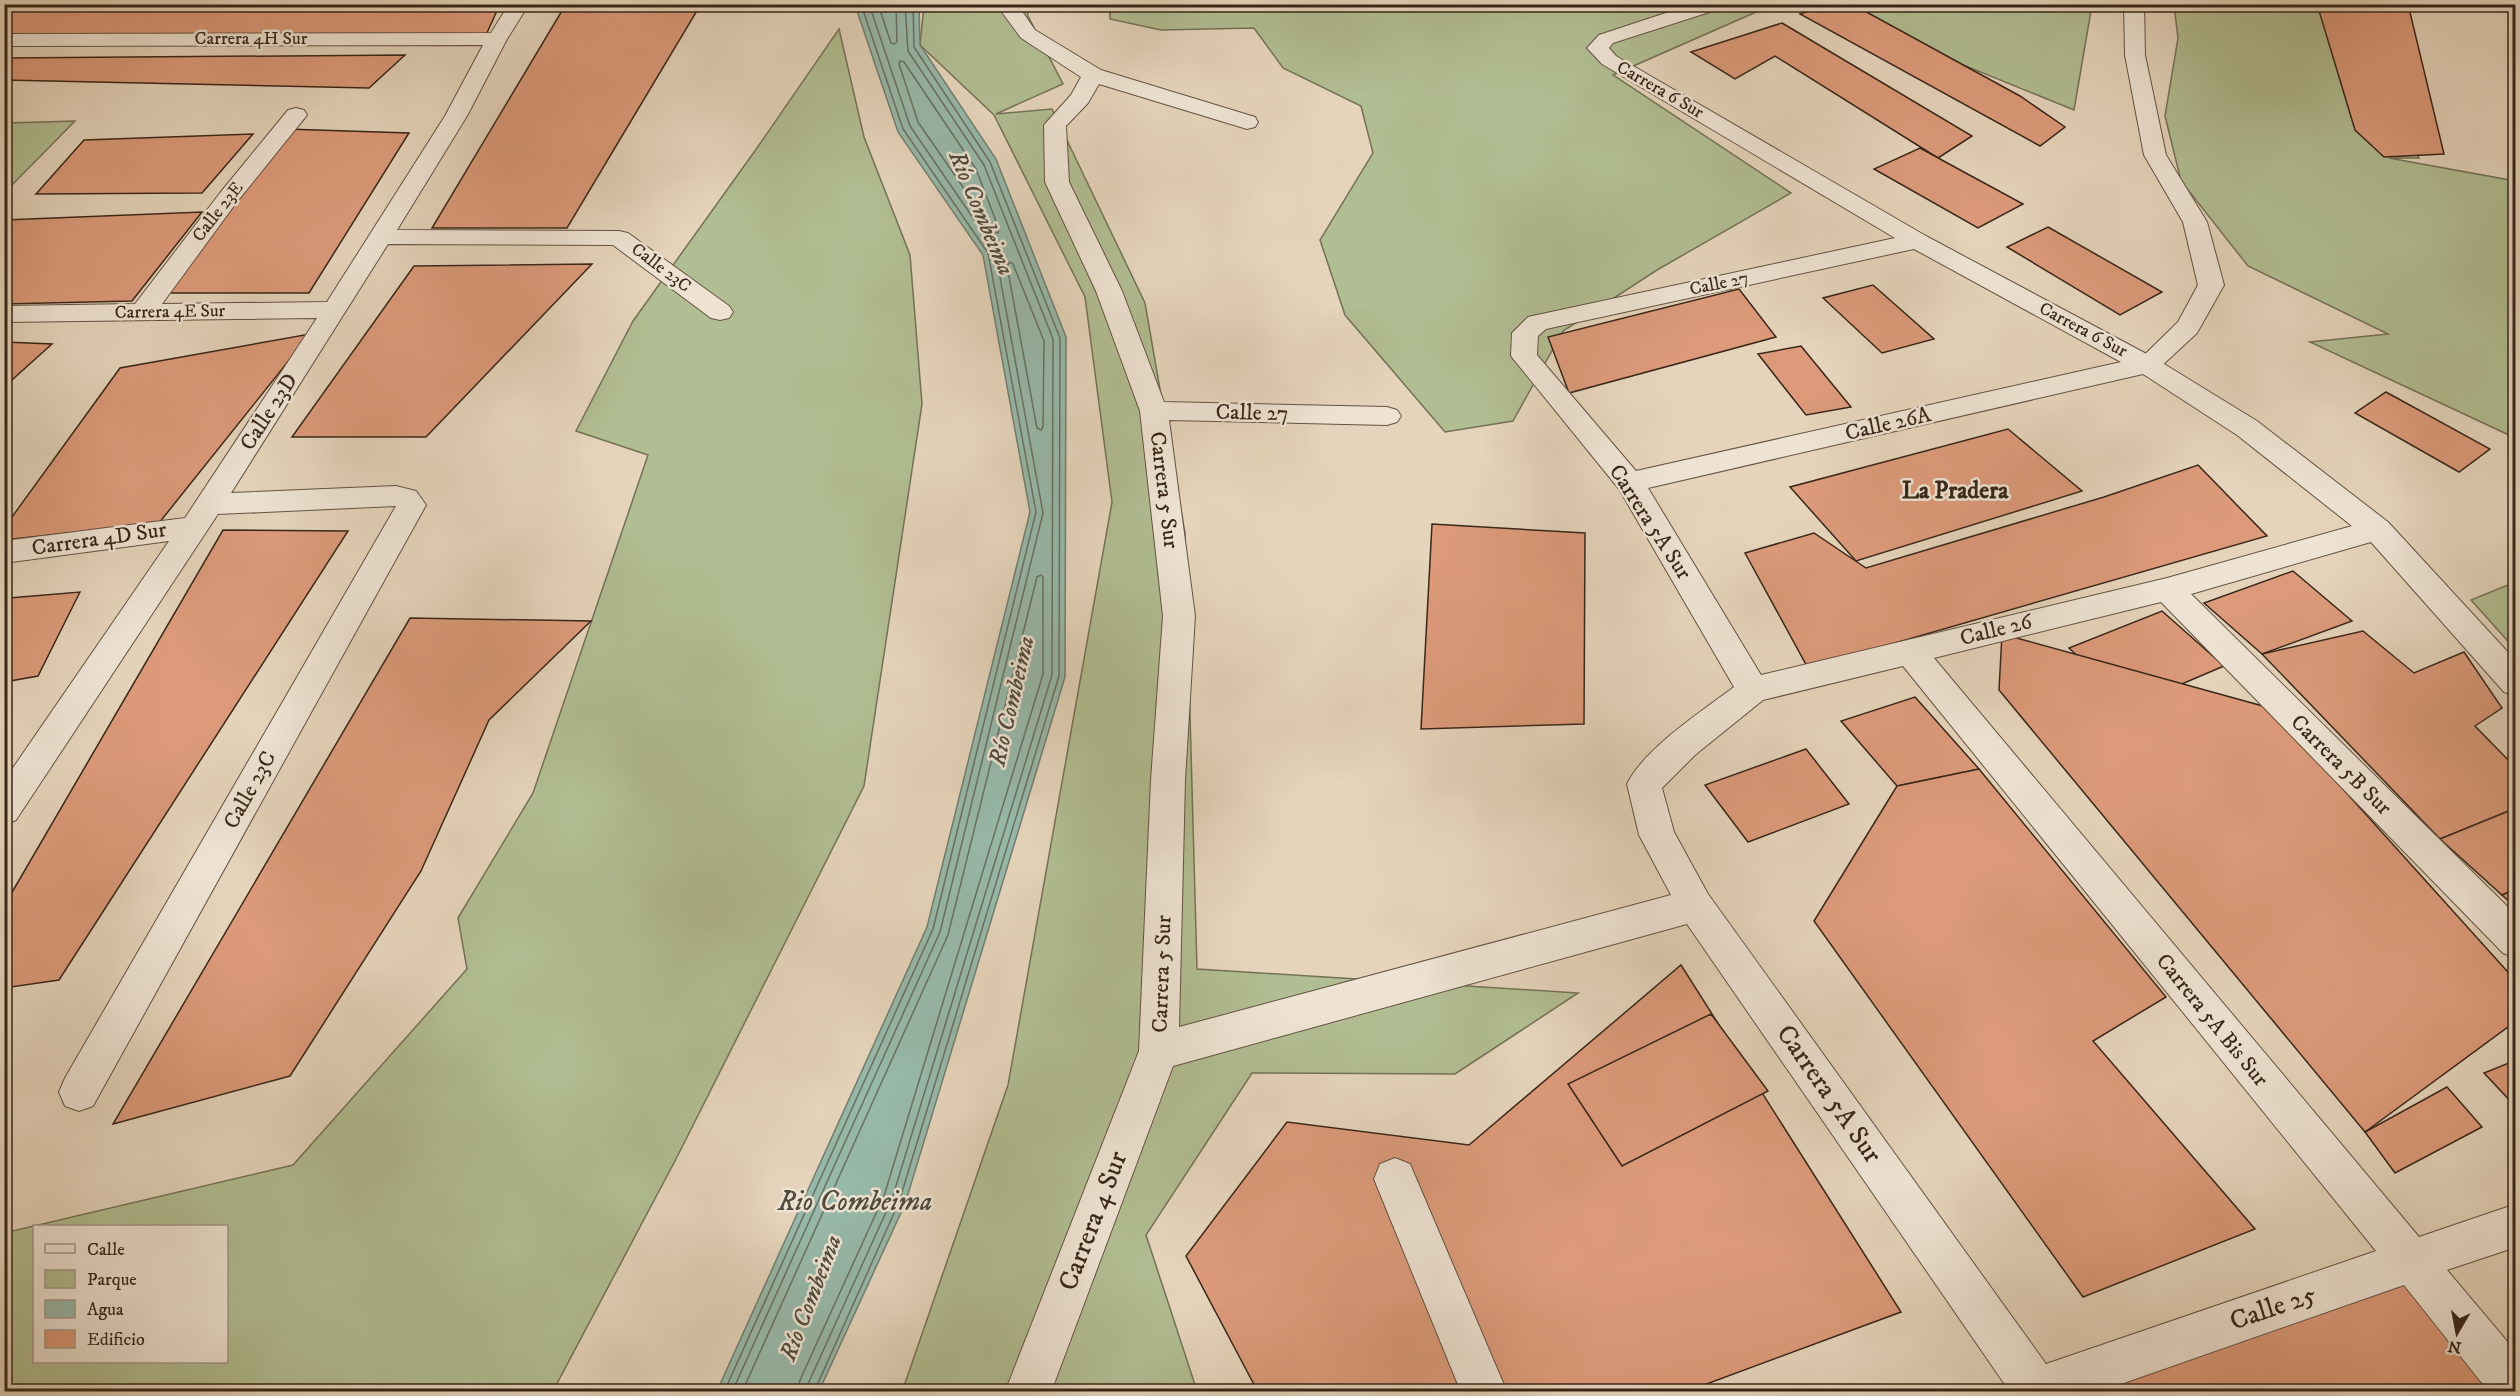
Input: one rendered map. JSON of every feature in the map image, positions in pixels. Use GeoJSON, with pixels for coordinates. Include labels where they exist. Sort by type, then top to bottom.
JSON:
{"type":"FeatureCollection","features":[{"type":"Feature","properties":{"kind":"street","name":"Calle 23D"},"geometry":{"type":"LineString","coordinates":[[4,810],[335,309],[456,116],[497,39],[519,4]]}},
{"type":"Feature","properties":{"kind":"street"},"geometry":{"type":"LineString","coordinates":[[1006,4],[1028,34],[1093,75],[1247,122]]}},
{"type":"Feature","properties":{"kind":"street","name":"Carrera 6 Sur"},"geometry":{"type":"LineString","coordinates":[[1715,4],[1606,39],[1597,48],[1609,60],[1917,241],[2147,365],[2247,428],[2377,530],[2516,682]]}},
{"type":"Feature","properties":{"kind":"street"},"geometry":{"type":"LineString","coordinates":[[2134,4],[2135,55],[2155,155],[2195,222],[2211,285],[2188,327],[2147,365]]}},
{"type":"Feature","properties":{"kind":"street","name":"Carrera 4H Sur"},"geometry":{"type":"LineString","coordinates":[[4,40],[497,39]]}},
{"type":"Feature","properties":{"kind":"street","name":"Carrera 5 Sur"},"geometry":{"type":"LineString","coordinates":[[1093,75],[1080,98],[1055,125],[1057,182],[1109,291],[1154,411],[1179,615],[1168,780],[1159,1051]]}},
{"type":"Feature","properties":{"kind":"street","name":"Calle 23E"},"geometry":{"type":"LineString","coordinates":[[143,312],[228,198],[296,115]]}},
{"type":"Feature","properties":{"kind":"street","name":"Calle 23C"},"geometry":{"type":"LineString","coordinates":[[381,237],[619,238],[720,312]]}},
{"type":"Feature","properties":{"kind":"street","name":"Calle 27"},"geometry":{"type":"LineString","coordinates":[[1525,333],[1537,323],[1917,241]]}},
{"type":"Feature","properties":{"kind":"street","name":"Carrera 4E Sur"},"geometry":{"type":"LineString","coordinates":[[4,314],[335,309]]}},
{"type":"Feature","properties":{"kind":"street","name":"Carrera 5A Sur"},"geometry":{"type":"LineString","coordinates":[[1525,333],[1524,356],[1630,482],[1753,690]]}},
{"type":"Feature","properties":{"kind":"street","name":"Calle 26A"},"geometry":{"type":"LineString","coordinates":[[1630,482],[2147,365]]}},
{"type":"Feature","properties":{"kind":"street","name":"Calle 27"},"geometry":{"type":"LineString","coordinates":[[1154,411],[1387,416]]}},
{"type":"Feature","properties":{"kind":"street","name":"Calle 23C"},"geometry":{"type":"LineString","coordinates":[[79,1092],[411,504],[406,498],[396,496]]}},
{"type":"Feature","properties":{"kind":"street","name":"Carrera 4D Sur"},"geometry":{"type":"LineString","coordinates":[[4,552],[201,515],[396,496]]}},
{"type":"Feature","properties":{"kind":"street","name":"Calle 26"},"geometry":{"type":"LineString","coordinates":[[1644,784],[1683,745],[1753,690],[2167,589],[2377,530]]}},
{"type":"Feature","properties":{"kind":"street","name":"Carrera 5B Sur"},"geometry":{"type":"LineString","coordinates":[[2167,589],[2516,941]]}},
{"type":"Feature","properties":{"kind":"street","name":"Carrera 5A Bis Sur"},"geometry":{"type":"LineString","coordinates":[[1910,651],[2516,1388]]}},
{"type":"Feature","properties":{"kind":"street","name":"Carrera 5A Sur"},"geometry":{"type":"LineString","coordinates":[[1644,784],[1657,835],[1695,905],[2035,1391]]}},
{"type":"Feature","properties":{"kind":"street"},"geometry":{"type":"LineString","coordinates":[[1159,1051],[1695,905]]}},
{"type":"Feature","properties":{"kind":"street","name":"Carrera 4 Sur"},"geometry":{"type":"LineString","coordinates":[[1028,1392],[1159,1051]]}},
{"type":"Feature","properties":{"kind":"street"},"geometry":{"type":"LineString","coordinates":[[1395,1179],[1484,1392]]}},
{"type":"Feature","properties":{"kind":"street","name":"Calle 25"},"geometry":{"type":"LineString","coordinates":[[2035,1391],[2516,1225]]}},
{"type":"Feature","properties":{"kind":"green space"},"geometry":{"type":"Polygon","coordinates":[[[1110,4],[1772,5],[1613,75],[1791,193],[1657,270],[1563,331],[1513,421],[1445,432],[1345,315],[1320,240],[1373,153],[1361,106],[1283,68],[1254,28],[1161,30],[1110,19],[1110,4]]]}},
{"type":"Feature","properties":{"kind":"green space"},"geometry":{"type":"Polygon","coordinates":[[[2357,4],[2395,119],[2419,158],[2389,158],[2515,181],[2515,432],[2511,436],[2310,342],[2388,334],[2248,266],[2181,181],[2165,116],[2178,38],[2174,5],[2357,4]]]}},
{"type":"Feature","properties":{"kind":"green space"},"geometry":{"type":"Polygon","coordinates":[[[924,5],[1026,5],[1028,16],[1063,84],[996,114],[1052,109],[1145,303],[1185,533],[1197,969],[1578,993],[1455,1074],[1252,1073],[1146,1235],[1197,1391],[902,1392],[1008,1085],[1112,502],[1085,297],[994,115],[920,45],[924,5]]]}},
{"type":"Feature","properties":{"kind":"green space"},"geometry":{"type":"Polygon","coordinates":[[[1816,5],[2092,5],[2074,110],[1816,5]]]}},
{"type":"Feature","properties":{"kind":"green space"},"geometry":{"type":"Polygon","coordinates":[[[839,29],[864,137],[910,255],[922,404],[864,786],[676,1159],[553,1391],[5,1391],[4,1233],[33,1226],[33,1363],[228,1363],[228,1225],[38,1225],[293,1165],[467,969],[458,918],[533,793],[648,455],[576,431],[633,321],[839,29]]]}},
{"type":"Feature","properties":{"kind":"green space"},"geometry":{"type":"Polygon","coordinates":[[[75,121],[5,192],[5,123],[75,121]]]}},
{"type":"Feature","properties":{"kind":"green space"},"geometry":{"type":"Polygon","coordinates":[[[2515,582],[2515,649],[2471,600],[2515,582]]]}},
{"type":"Feature","properties":{"kind":"water","name":"Rio Combeima"},"geometry":{"type":"Polygon","coordinates":[[[855,5],[919,5],[920,45],[996,159],[1066,337],[1065,677],[905,1204],[819,1391],[717,1391],[927,927],[1030,512],[983,255],[898,132],[855,5]]]}},
{"type":"Feature","properties":{"kind":"building"},"geometry":{"type":"Polygon","coordinates":[[[4,4],[500,4],[486,35],[4,36],[4,4]]]}},
{"type":"Feature","properties":{"kind":"building"},"geometry":{"type":"Polygon","coordinates":[[[566,4],[701,4],[567,228],[432,228],[566,4]]]}},
{"type":"Feature","properties":{"kind":"building"},"geometry":{"type":"Polygon","coordinates":[[[1830,4],[1852,4],[2020,96],[2065,127],[2040,146],[1800,14],[1830,4]]]}},
{"type":"Feature","properties":{"kind":"building"},"geometry":{"type":"Polygon","coordinates":[[[2317,4],[2408,4],[2444,154],[2384,157],[2355,130],[2317,4]]]}},
{"type":"Feature","properties":{"kind":"building"},"geometry":{"type":"Polygon","coordinates":[[[1782,23],[1972,136],[1938,158],[1775,56],[1735,79],[1691,52],[1782,23]]]}},
{"type":"Feature","properties":{"kind":"building"},"geometry":{"type":"Polygon","coordinates":[[[405,55],[369,88],[4,80],[4,58],[405,55]]]}},
{"type":"Feature","properties":{"kind":"building"},"geometry":{"type":"Polygon","coordinates":[[[285,129],[409,133],[309,293],[167,293],[285,129]]]}},
{"type":"Feature","properties":{"kind":"building"},"geometry":{"type":"Polygon","coordinates":[[[253,134],[202,193],[36,194],[84,140],[253,134]]]}},
{"type":"Feature","properties":{"kind":"building"},"geometry":{"type":"Polygon","coordinates":[[[1920,148],[2023,204],[1978,228],[1874,169],[1920,148]]]}},
{"type":"Feature","properties":{"kind":"building"},"geometry":{"type":"Polygon","coordinates":[[[202,212],[132,301],[4,304],[4,220],[202,212]]]}},
{"type":"Feature","properties":{"kind":"building"},"geometry":{"type":"Polygon","coordinates":[[[2048,227],[2162,292],[2120,315],[2007,247],[2048,227]]]}},
{"type":"Feature","properties":{"kind":"building"},"geometry":{"type":"Polygon","coordinates":[[[592,264],[426,437],[292,437],[414,266],[592,264]]]}},
{"type":"Feature","properties":{"kind":"building"},"geometry":{"type":"Polygon","coordinates":[[[1873,285],[1934,339],[1882,353],[1823,298],[1873,285]]]}},
{"type":"Feature","properties":{"kind":"building"},"geometry":{"type":"Polygon","coordinates":[[[1739,289],[1776,337],[1569,393],[1548,337],[1739,289]]]}},
{"type":"Feature","properties":{"kind":"building"},"geometry":{"type":"Polygon","coordinates":[[[310,334],[159,523],[4,540],[4,528],[120,368],[310,334]]]}},
{"type":"Feature","properties":{"kind":"building"},"geometry":{"type":"Polygon","coordinates":[[[4,342],[52,344],[4,387],[4,342]]]}},
{"type":"Feature","properties":{"kind":"building"},"geometry":{"type":"Polygon","coordinates":[[[1801,346],[1851,407],[1806,415],[1758,354],[1801,346]]]}},
{"type":"Feature","properties":{"kind":"building"},"geometry":{"type":"Polygon","coordinates":[[[2386,392],[2490,449],[2459,472],[2355,413],[2386,392]]]}},
{"type":"Feature","properties":{"kind":"building"},"geometry":{"type":"Polygon","coordinates":[[[2008,429],[2082,491],[1856,561],[1790,487],[2008,429]]]}},
{"type":"Feature","properties":{"kind":"building"},"geometry":{"type":"Polygon","coordinates":[[[2198,465],[2267,536],[1808,668],[1745,553],[1814,533],[1866,568],[2104,497],[2198,465]]]}},
{"type":"Feature","properties":{"kind":"building"},"geometry":{"type":"Polygon","coordinates":[[[1432,524],[1585,533],[1584,724],[1421,729],[1432,524]]]}},
{"type":"Feature","properties":{"kind":"building"},"geometry":{"type":"Polygon","coordinates":[[[223,530],[348,531],[59,980],[4,988],[4,906],[223,530]]]}},
{"type":"Feature","properties":{"kind":"building"},"geometry":{"type":"Polygon","coordinates":[[[2293,571],[2352,621],[2262,654],[2204,603],[2293,571]]]}},
{"type":"Feature","properties":{"kind":"building"},"geometry":{"type":"Polygon","coordinates":[[[80,592],[38,676],[4,682],[4,608],[9,598],[80,592]]]}},
{"type":"Feature","properties":{"kind":"building"},"geometry":{"type":"Polygon","coordinates":[[[2162,611],[2224,666],[2130,706],[2069,648],[2162,611]]]}},
{"type":"Feature","properties":{"kind":"building"},"geometry":{"type":"Polygon","coordinates":[[[410,618],[591,621],[489,720],[421,871],[290,1076],[113,1124],[410,618]]]}},
{"type":"Feature","properties":{"kind":"building"},"geometry":{"type":"Polygon","coordinates":[[[2363,631],[2414,673],[2464,652],[2502,708],[2475,726],[2516,768],[2516,808],[2440,839],[2262,654],[2363,631]]]}},
{"type":"Feature","properties":{"kind":"building"},"geometry":{"type":"Polygon","coordinates":[[[2002,634],[2270,708],[2516,981],[2516,1021],[2365,1132],[1999,690],[2002,634]]]}},
{"type":"Feature","properties":{"kind":"building"},"geometry":{"type":"Polygon","coordinates":[[[1915,697],[1979,769],[1897,786],[1841,721],[1915,697]]]}},
{"type":"Feature","properties":{"kind":"building"},"geometry":{"type":"Polygon","coordinates":[[[1806,749],[1849,804],[1748,842],[1705,785],[1806,749]]]}},
{"type":"Feature","properties":{"kind":"building"},"geometry":{"type":"Polygon","coordinates":[[[1979,769],[2166,997],[2093,1041],[2255,1229],[2083,1297],[1814,921],[1897,786],[1979,769]]]}},
{"type":"Feature","properties":{"kind":"building"},"geometry":{"type":"Polygon","coordinates":[[[2516,808],[2516,889],[2502,895],[2440,839],[2516,808]]]}},
{"type":"Feature","properties":{"kind":"building"},"geometry":{"type":"Polygon","coordinates":[[[2516,889],[2516,908],[2502,895],[2516,889]]]}},
{"type":"Feature","properties":{"kind":"building"},"geometry":{"type":"Polygon","coordinates":[[[1681,965],[1901,1312],[1685,1392],[1258,1392],[1186,1256],[1287,1122],[1469,1145],[1681,965]]]}},
{"type":"Feature","properties":{"kind":"building"},"geometry":{"type":"Polygon","coordinates":[[[1711,1014],[1768,1091],[1622,1166],[1568,1084],[1711,1014]]]}},
{"type":"Feature","properties":{"kind":"building"},"geometry":{"type":"Polygon","coordinates":[[[2516,1060],[2516,1107],[2484,1073],[2516,1060]]]}},
{"type":"Feature","properties":{"kind":"building"},"geometry":{"type":"Polygon","coordinates":[[[2447,1087],[2482,1127],[2395,1173],[2365,1132],[2447,1087]]]}},
{"type":"Feature","properties":{"kind":"building"},"geometry":{"type":"Polygon","coordinates":[[[2410,1261],[2516,1392],[2038,1392],[2410,1261]]]}},
{"type":"Feature","properties":{"kind":"district","name":"La Pradera"},"geometry":{"type":"Point","coordinates":[1955,491]}},
{"type":"Feature","properties":{"kind":"water label","name":"Río Combeima"},"geometry":{"type":"Point","coordinates":[981,213]}},
{"type":"Feature","properties":{"kind":"water label","name":"Río Combeima"},"geometry":{"type":"Point","coordinates":[1012,701]}},
{"type":"Feature","properties":{"kind":"water label","name":"Río Combeima"},"geometry":{"type":"Point","coordinates":[811,1298]}}]}
